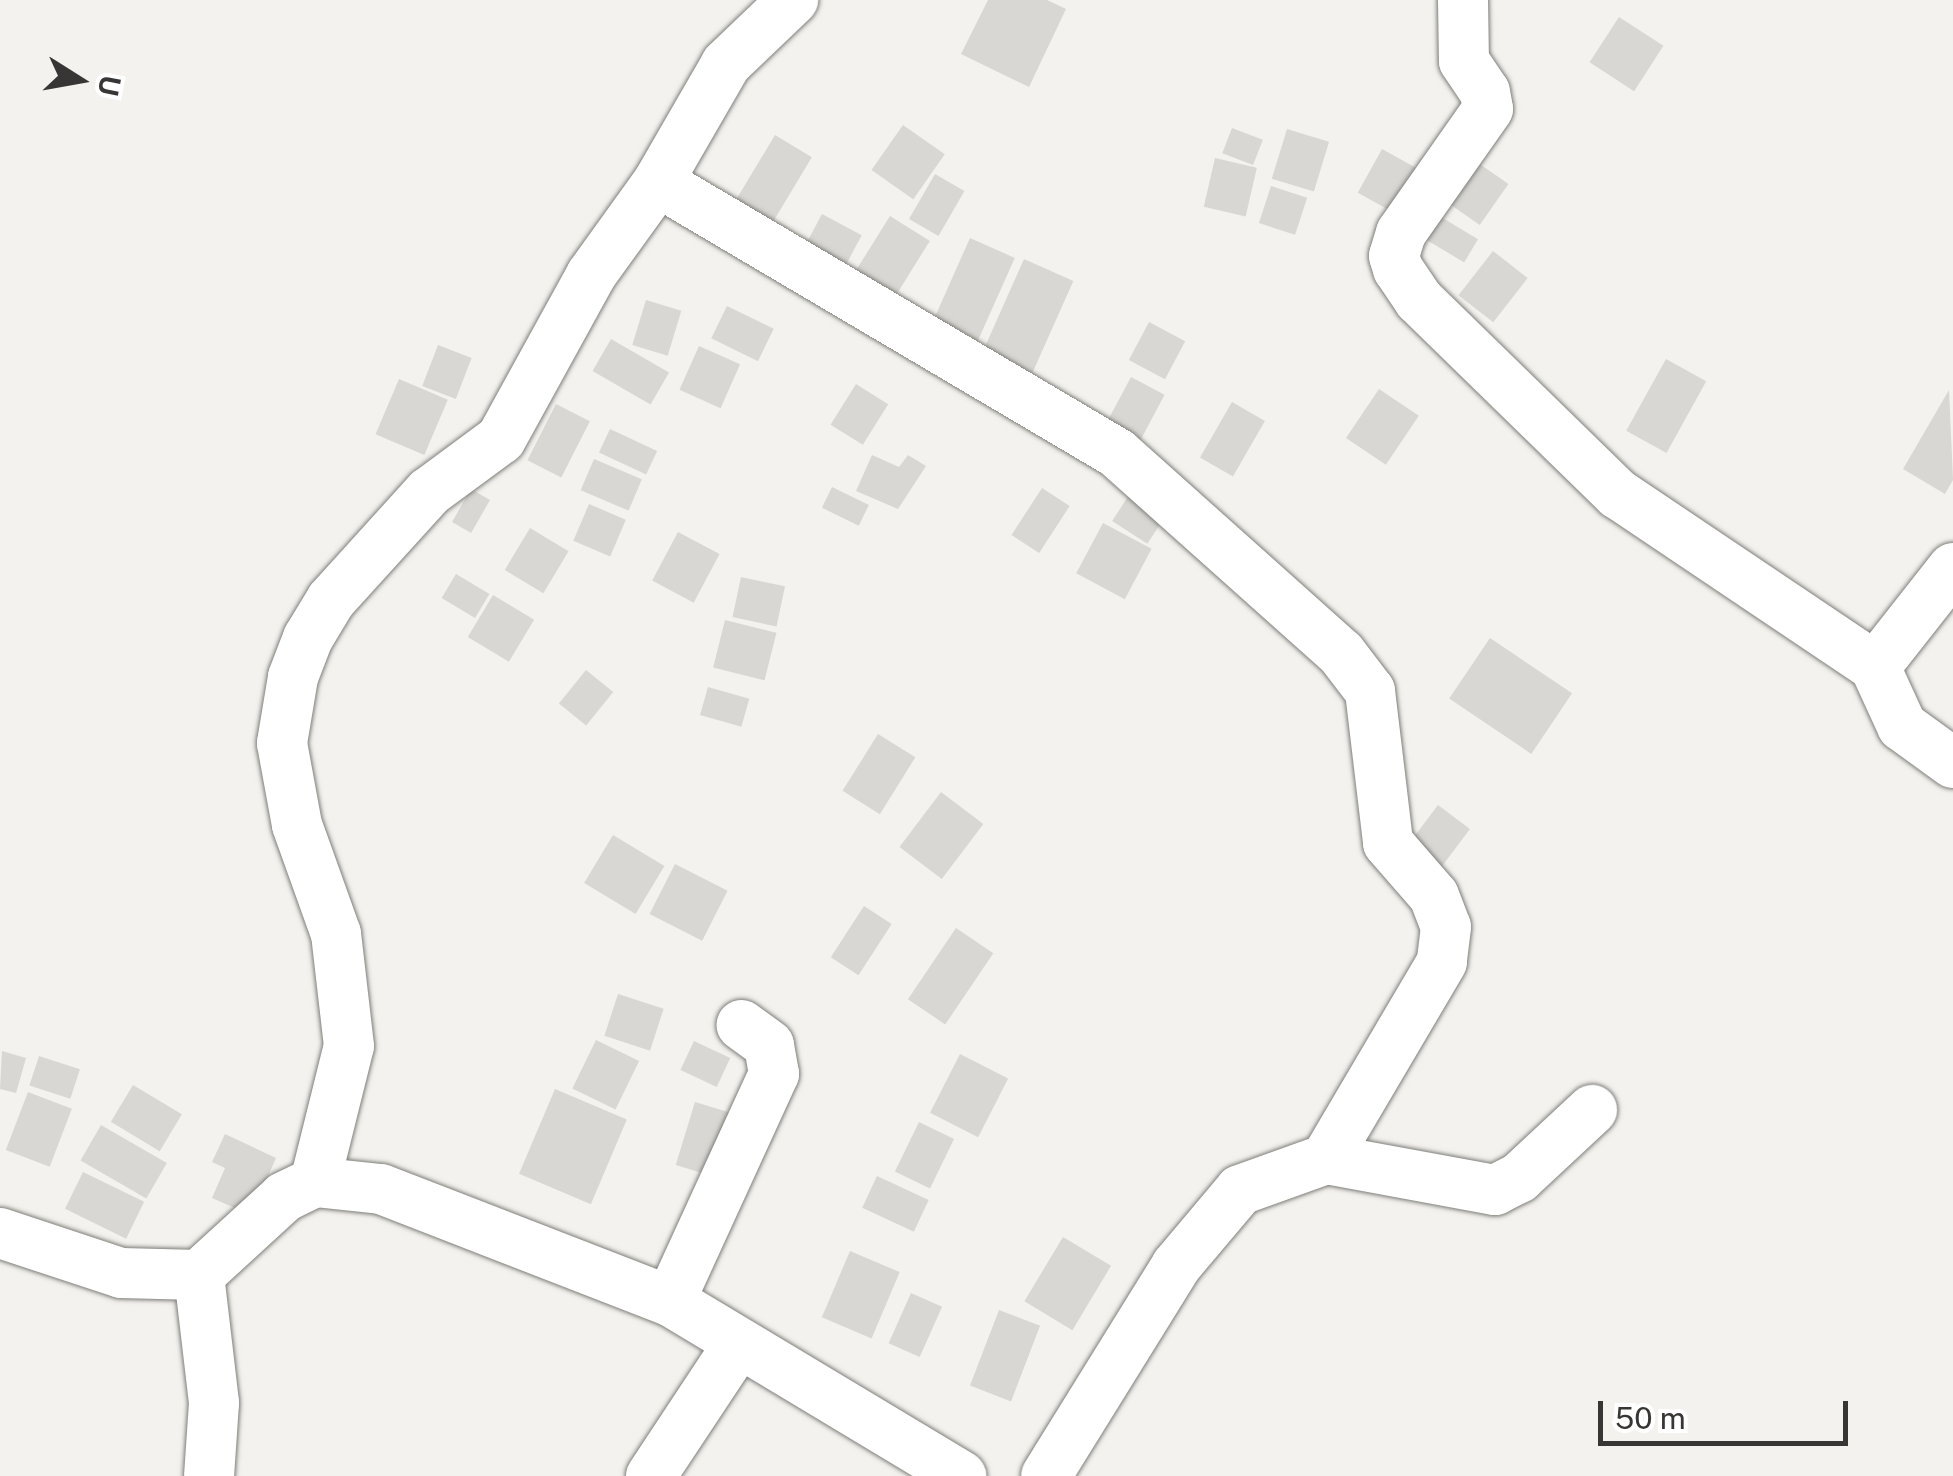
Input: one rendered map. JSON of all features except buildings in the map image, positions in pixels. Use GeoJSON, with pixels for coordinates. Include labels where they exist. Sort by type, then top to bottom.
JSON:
{"type":"FeatureCollection","features":[{"type":"Feature","properties":{"kind":"street"},"geometry":{"type":"LineString","coordinates":[[315,1182],[349,1046],[348,990],[336,934],[297,825],[282,743],[293,678],[331,600],[429,492],[501,439],[592,275],[658,182],[726,64],[793,0]]}},
{"type":"Feature","properties":{"kind":"street"},"geometry":{"type":"LineString","coordinates":[[1463,0],[1464,61],[1486,92],[1488,109],[1401,233],[1394,256],[1398,269],[1418,300],[1618,494],[1875,667],[1902,726],[1953,763]]}},
{"type":"Feature","properties":{"kind":"street"},"geometry":{"type":"LineString","coordinates":[[658,182],[1117,453],[1341,654],[1370,691],[1388,842],[1434,896],[1446,927],[1442,962],[1326,1159]]}},
{"type":"Feature","properties":{"kind":"street"},"geometry":{"type":"LineString","coordinates":[[1875,667],[1953,568]]}},
{"type":"Feature","properties":{"kind":"street"},"geometry":{"type":"LineString","coordinates":[[670,1301],[774,1074],[769,1046],[740,1025]]}},
{"type":"Feature","properties":{"kind":"street"},"geometry":{"type":"LineString","coordinates":[[1046,1476],[1176,1266],[1240,1190],[1326,1159],[1495,1190],[1519,1178],[1592,1110]]}},
{"type":"Feature","properties":{"kind":"street"},"geometry":{"type":"LineString","coordinates":[[0,1233],[120,1273],[199,1275],[284,1198],[315,1182],[381,1188],[670,1301],[737,1346],[812,1382],[961,1476]]}},
{"type":"Feature","properties":{"kind":"street"},"geometry":{"type":"LineString","coordinates":[[199,1275],[214,1403],[209,1476]]}},
{"type":"Feature","properties":{"kind":"street"},"geometry":{"type":"LineString","coordinates":[[651,1476],[737,1346]]}}]}
